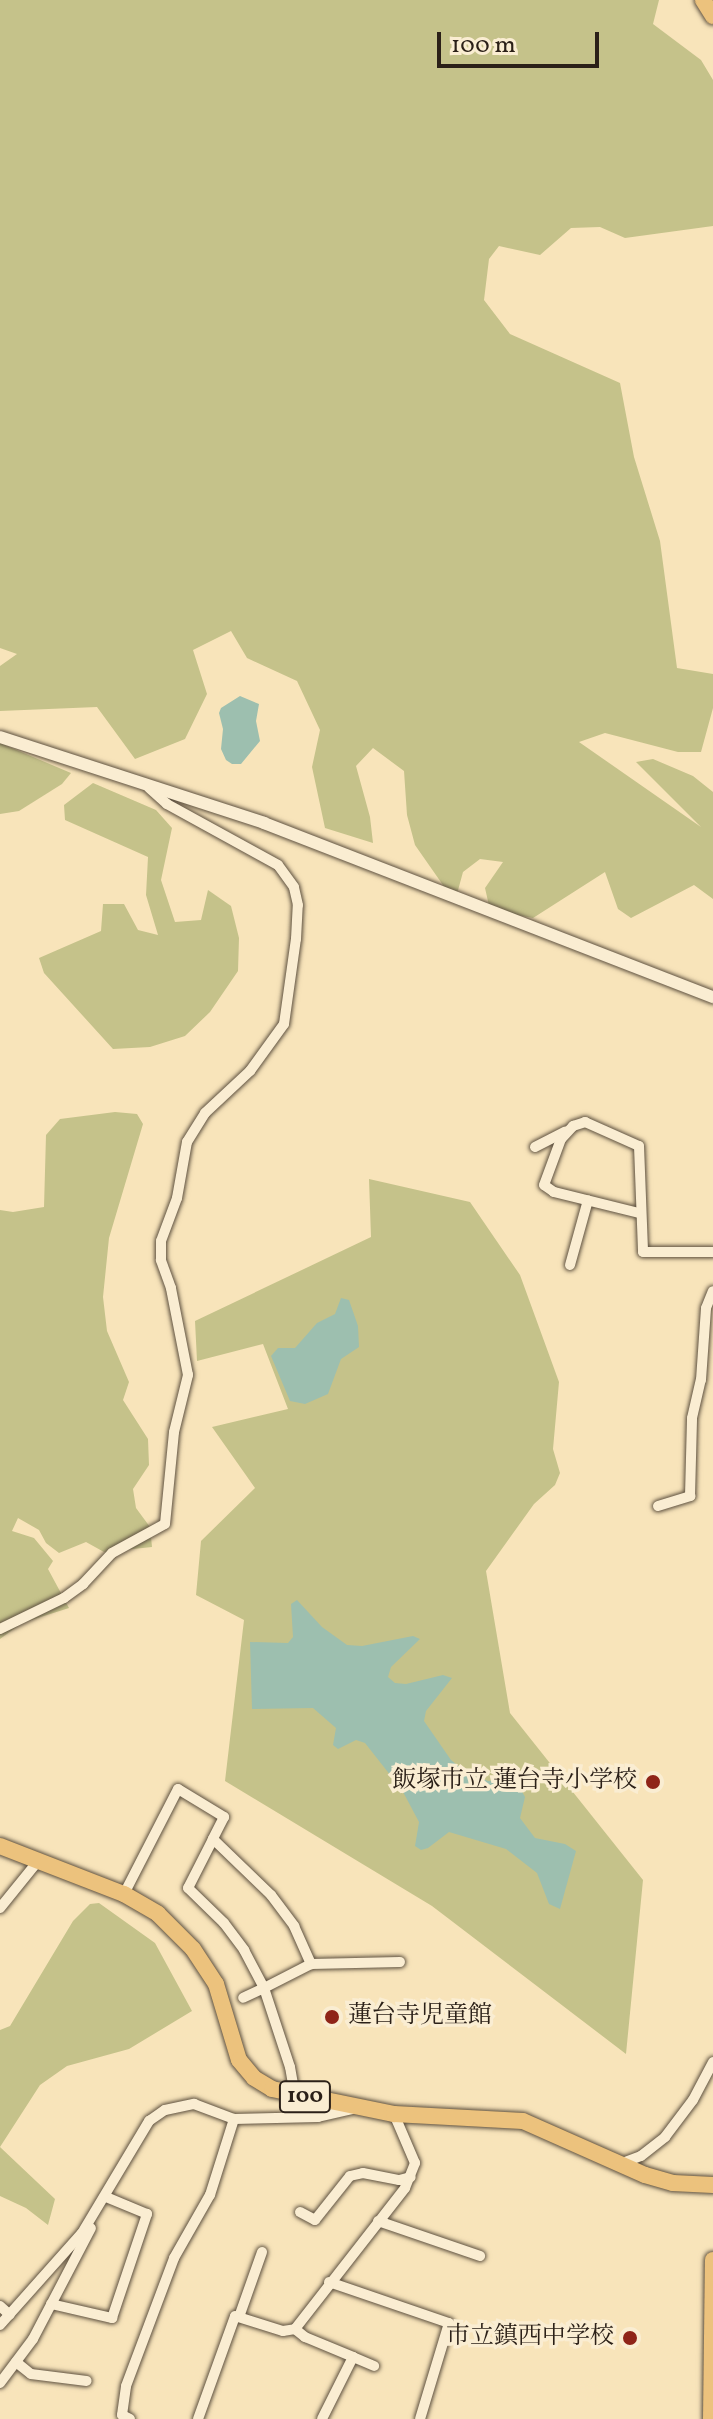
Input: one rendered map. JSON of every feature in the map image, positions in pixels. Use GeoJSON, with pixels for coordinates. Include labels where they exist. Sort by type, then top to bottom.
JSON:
{"type":"FeatureCollection","features":[{"type":"Feature","properties":{"kind":"main road"},"geometry":{"type":"LineString","coordinates":[[703,0],[713,16]]}},
{"type":"Feature","properties":{"kind":"main road","name":"100"},"geometry":{"type":"LineString","coordinates":[[0,1846],[124,1894],[158,1914],[193,1949],[216,1984],[239,2060],[254,2078],[272,2089],[394,2114],[523,2121],[618,2164],[673,2183],[713,2185]]}},
{"type":"Feature","properties":{"kind":"main road"},"geometry":{"type":"LineString","coordinates":[[711,2419],[713,2260]]}},
{"type":"Feature","properties":{"kind":"street"},"geometry":{"type":"LineString","coordinates":[[0,737],[141,781],[293,834],[713,997]]}},
{"type":"Feature","properties":{"kind":"street"},"geometry":{"type":"LineString","coordinates":[[0,1629],[64,1598],[83,1584],[112,1553],[165,1524],[174,1432],[188,1375],[171,1288],[161,1260],[161,1241],[177,1198],[187,1142],[205,1113],[250,1071],[284,1024],[296,939],[298,905],[294,887],[278,865],[167,804],[141,781]]}},
{"type":"Feature","properties":{"kind":"street"},"geometry":{"type":"LineString","coordinates":[[535,1147],[585,1122],[639,1146],[639,1213],[643,1252],[713,1252]]}},
{"type":"Feature","properties":{"kind":"street"},"geometry":{"type":"LineString","coordinates":[[568,1131],[561,1139],[544,1185],[554,1192],[639,1213]]}},
{"type":"Feature","properties":{"kind":"street"},"geometry":{"type":"LineString","coordinates":[[570,1265],[588,1200]]}},
{"type":"Feature","properties":{"kind":"street"},"geometry":{"type":"LineString","coordinates":[[658,1506],[690,1496],[692,1418],[701,1380],[706,1308],[713,1291]]}},
{"type":"Feature","properties":{"kind":"street"},"geometry":{"type":"LineString","coordinates":[[124,1894],[178,1789],[224,1817],[188,1888],[231,1932],[264,1988],[290,2067],[295,2095]]}},
{"type":"Feature","properties":{"kind":"street"},"geometry":{"type":"LineString","coordinates":[[213,1839],[271,1895],[294,1926],[311,1964]]}},
{"type":"Feature","properties":{"kind":"street"},"geometry":{"type":"LineString","coordinates":[[0,1908],[38,1861]]}},
{"type":"Feature","properties":{"kind":"street"},"geometry":{"type":"LineString","coordinates":[[243,1998],[311,1964],[400,1962]]}},
{"type":"Feature","properties":{"kind":"street"},"geometry":{"type":"LineString","coordinates":[[618,2164],[641,2156],[665,2137],[693,2100],[713,2062]]}},
{"type":"Feature","properties":{"kind":"street"},"geometry":{"type":"LineString","coordinates":[[0,2383],[51,2304],[144,2130],[158,2114],[179,2105],[194,2104],[234,2119],[318,2117],[356,2108]]}},
{"type":"Feature","properties":{"kind":"street"},"geometry":{"type":"LineString","coordinates":[[198,2419],[235,2316],[283,2331],[295,2329],[411,2177],[415,2163],[394,2114]]}},
{"type":"Feature","properties":{"kind":"street"},"geometry":{"type":"LineString","coordinates":[[122,2418],[126,2386],[174,2258],[210,2195],[234,2119]]}},
{"type":"Feature","properties":{"kind":"street"},"geometry":{"type":"LineString","coordinates":[[300,2212],[315,2220],[350,2176],[363,2173],[399,2180],[411,2177]]}},
{"type":"Feature","properties":{"kind":"street"},"geometry":{"type":"LineString","coordinates":[[51,2304],[112,2318],[147,2214],[106,2197]]}},
{"type":"Feature","properties":{"kind":"street"},"geometry":{"type":"LineString","coordinates":[[0,2325],[45,2279],[98,2212]]}},
{"type":"Feature","properties":{"kind":"street"},"geometry":{"type":"LineString","coordinates":[[378,2221],[480,2256]]}},
{"type":"Feature","properties":{"kind":"street"},"geometry":{"type":"LineString","coordinates":[[239,2317],[262,2252]]}},
{"type":"Feature","properties":{"kind":"street"},"geometry":{"type":"LineString","coordinates":[[329,2282],[449,2323],[420,2419]]}},
{"type":"Feature","properties":{"kind":"street"},"geometry":{"type":"LineString","coordinates":[[0,2306],[10,2315]]}},
{"type":"Feature","properties":{"kind":"street"},"geometry":{"type":"LineString","coordinates":[[295,2329],[305,2337],[374,2366]]}},
{"type":"Feature","properties":{"kind":"street"},"geometry":{"type":"LineString","coordinates":[[322,2419],[353,2357]]}},
{"type":"Feature","properties":{"kind":"street"},"geometry":{"type":"LineString","coordinates":[[16,2362],[31,2374],[87,2381]]}},
{"type":"Feature","properties":{"kind":"shaded area"},"geometry":{"type":"Polygon","coordinates":[[[0,0],[659,0],[653,24],[701,60],[713,80],[713,226],[625,238],[600,227],[571,228],[540,255],[499,246],[489,259],[484,300],[510,334],[620,383],[634,457],[660,541],[677,668],[713,674],[713,708],[701,752],[678,752],[605,733],[579,742],[701,827],[636,762],[653,759],[693,776],[713,792],[713,899],[694,885],[631,918],[618,909],[605,872],[533,918],[490,910],[485,888],[503,862],[480,859],[463,872],[457,894],[445,888],[415,845],[407,815],[404,771],[373,748],[356,766],[370,817],[373,843],[325,828],[312,767],[320,730],[297,681],[247,658],[231,631],[193,650],[207,694],[185,739],[135,759],[97,707],[0,711],[0,666],[17,654],[0,648],[0,0]]]}},
{"type":"Feature","properties":{"kind":"shaded area"},"geometry":{"type":"Polygon","coordinates":[[[240,696],[259,704],[256,721],[260,741],[241,764],[232,764],[226,760],[221,749],[223,729],[219,713],[221,708],[240,696]]]}},
{"type":"Feature","properties":{"kind":"shaded area"},"geometry":{"type":"Polygon","coordinates":[[[0,743],[71,773],[62,784],[19,811],[0,814],[0,743]]]}},
{"type":"Feature","properties":{"kind":"shaded area"},"geometry":{"type":"Polygon","coordinates":[[[93,783],[156,810],[172,828],[161,880],[175,922],[201,920],[208,890],[231,906],[239,938],[238,971],[210,1012],[185,1036],[150,1047],[113,1049],[44,973],[39,958],[101,931],[103,904],[124,904],[138,930],[158,935],[146,895],[148,857],[65,820],[64,805],[93,783]]]}},
{"type":"Feature","properties":{"kind":"shaded area"},"geometry":{"type":"Polygon","coordinates":[[[115,1112],[137,1114],[143,1124],[109,1238],[103,1297],[107,1331],[129,1382],[123,1400],[148,1439],[149,1465],[133,1489],[136,1508],[150,1527],[152,1547],[104,1552],[86,1542],[59,1553],[46,1543],[39,1530],[18,1518],[12,1531],[34,1538],[53,1561],[48,1569],[69,1608],[22,1623],[0,1639],[0,1210],[13,1212],[44,1207],[46,1135],[60,1119],[115,1112]]]}},
{"type":"Feature","properties":{"kind":"shaded area"},"geometry":{"type":"Polygon","coordinates":[[[369,1179],[470,1202],[520,1275],[559,1382],[553,1449],[560,1473],[555,1485],[534,1504],[486,1571],[510,1713],[643,1880],[626,2054],[432,1906],[225,1781],[244,1620],[196,1595],[201,1541],[255,1488],[212,1427],[288,1409],[263,1344],[197,1361],[195,1321],[371,1237],[369,1179]]]}},
{"type":"Feature","properties":{"kind":"shaded area"},"geometry":{"type":"Polygon","coordinates":[[[341,1298],[349,1300],[358,1326],[359,1347],[341,1359],[328,1394],[305,1404],[290,1401],[271,1356],[278,1348],[295,1348],[317,1323],[335,1314],[341,1298]]]}},
{"type":"Feature","properties":{"kind":"shaded area"},"geometry":{"type":"Polygon","coordinates":[[[297,1600],[322,1627],[347,1645],[362,1646],[413,1636],[420,1639],[391,1667],[388,1677],[395,1683],[406,1684],[443,1675],[452,1678],[426,1711],[424,1721],[451,1760],[467,1773],[488,1781],[515,1779],[525,1797],[520,1818],[535,1838],[565,1844],[576,1851],[560,1909],[549,1904],[537,1873],[506,1849],[449,1832],[428,1848],[421,1850],[415,1846],[419,1822],[402,1790],[365,1743],[356,1740],[338,1749],[333,1745],[336,1728],[313,1708],[252,1709],[250,1642],[288,1643],[293,1637],[291,1604],[297,1600]]]}},
{"type":"Feature","properties":{"kind":"shaded area"},"geometry":{"type":"Polygon","coordinates":[[[99,1903],[155,1943],[192,2011],[129,2049],[67,2066],[40,2085],[0,2147],[0,2030],[10,2026],[73,1921],[90,1904],[99,1903]]]}},
{"type":"Feature","properties":{"kind":"shaded area"},"geometry":{"type":"Polygon","coordinates":[[[0,2147],[55,2199],[48,2225],[26,2208],[0,2196],[0,2147]]]}},
{"type":"Feature","properties":{"kind":"place","name":"飯塚市立 蓮台寺小学校"},"geometry":{"type":"Point","coordinates":[653,1782]}},
{"type":"Feature","properties":{"kind":"place","name":"蓮台寺児童館"},"geometry":{"type":"Point","coordinates":[332,2017]}},
{"type":"Feature","properties":{"kind":"place","name":"市立鎮西中学校"},"geometry":{"type":"Point","coordinates":[630,2338]}}]}
